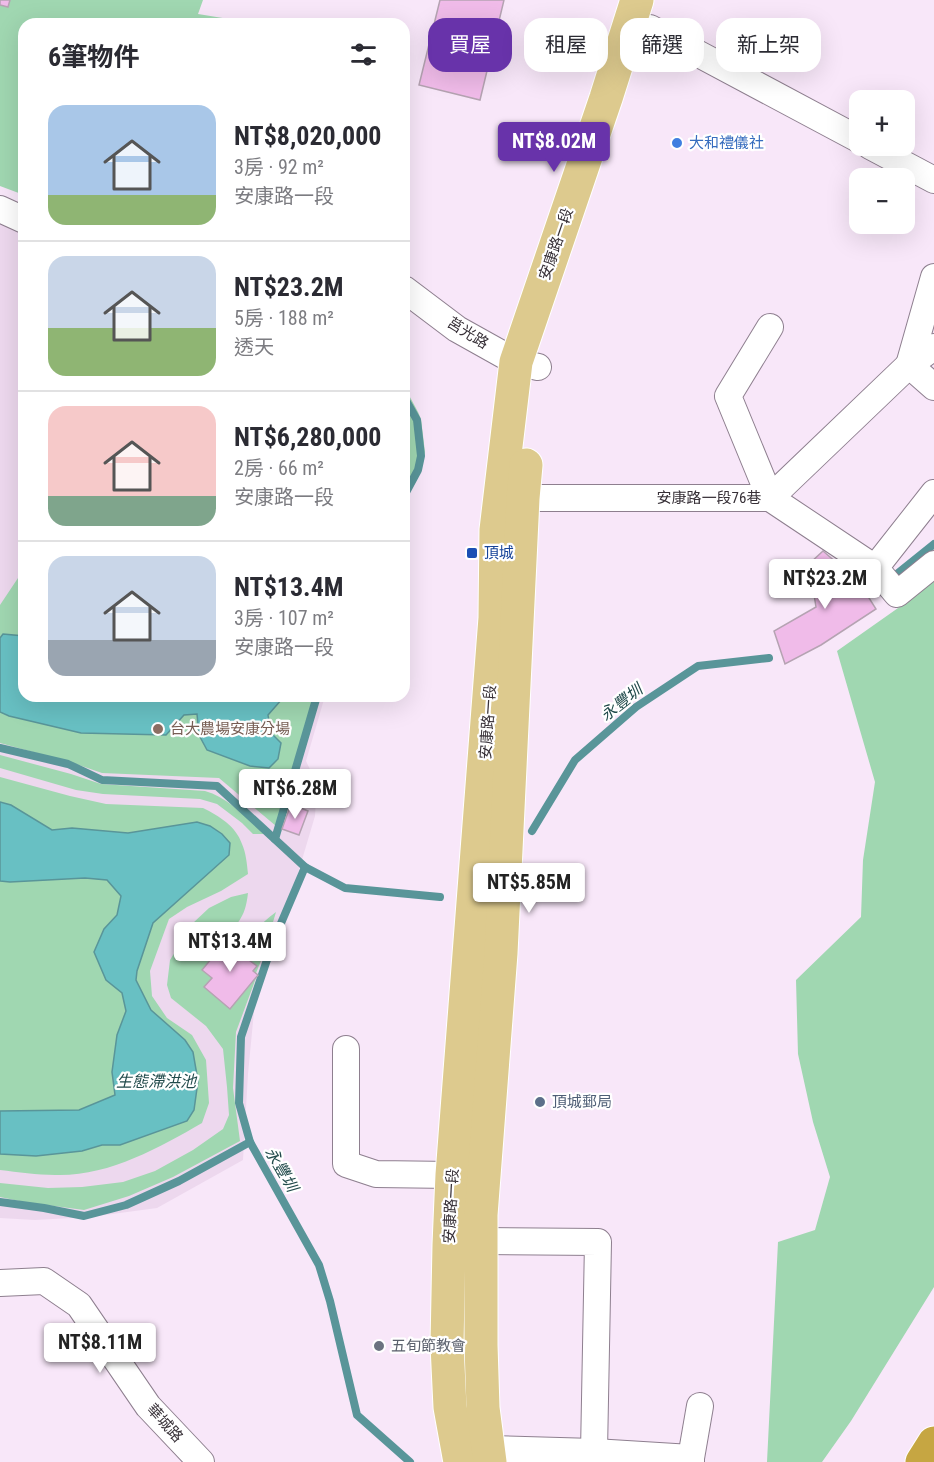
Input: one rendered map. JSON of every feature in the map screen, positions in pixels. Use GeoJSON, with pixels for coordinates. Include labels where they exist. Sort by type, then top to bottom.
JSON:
{"type":"FeatureCollection","features":[{"type":"Feature","properties":{"kind":"highway"},"geometry":{"type":"LineString","coordinates":[[922,1462],[934,1443]]}},
{"type":"Feature","properties":{"kind":"main road","name":"安康路一段"},"geometry":{"type":"LineString","coordinates":[[479,1458],[450,1407],[447,1345],[452,1174],[495,618],[496,530],[527,364],[621,104],[649,9]]}},
{"type":"Feature","properties":{"kind":"main road","name":"安康路一段"},"geometry":{"type":"LineString","coordinates":[[479,1458],[483,1397],[481,1215],[501,953],[523,498],[527,364]]}},
{"type":"Feature","properties":{"kind":"street"},"geometry":{"type":"LineString","coordinates":[[649,9],[849,133]]}},
{"type":"Feature","properties":{"kind":"street"},"geometry":{"type":"LineString","coordinates":[[889,156],[934,180]]}},
{"type":"Feature","properties":{"kind":"street"},"geometry":{"type":"LineString","coordinates":[[0,209],[18,217]]}},
{"type":"Feature","properties":{"kind":"street"},"geometry":{"type":"LineString","coordinates":[[909,365],[934,277]]}},
{"type":"Feature","properties":{"kind":"street","name":"莒光路"},"geometry":{"type":"LineString","coordinates":[[410,294],[457,329],[527,364]]}},
{"type":"Feature","properties":{"kind":"street"},"geometry":{"type":"LineString","coordinates":[[770,327],[728,396],[770,498],[909,365],[934,347]]}},
{"type":"Feature","properties":{"kind":"street"},"geometry":{"type":"LineString","coordinates":[[909,365],[934,387]]}},
{"type":"Feature","properties":{"kind":"street"},"geometry":{"type":"LineString","coordinates":[[934,493],[883,577],[897,594],[934,564]]}},
{"type":"Feature","properties":{"kind":"street","name":"安康路一段76巷"},"geometry":{"type":"LineString","coordinates":[[523,498],[770,498],[883,577]]}},
{"type":"Feature","properties":{"kind":"street"},"geometry":{"type":"LineString","coordinates":[[346,1049],[346,1164],[376,1174],[452,1174]]}},
{"type":"Feature","properties":{"kind":"street"},"geometry":{"type":"LineString","coordinates":[[481,1241],[598,1242],[594,1452]]}},
{"type":"Feature","properties":{"kind":"street","name":"華城路"},"geometry":{"type":"LineString","coordinates":[[0,1283],[44,1281],[79,1305],[147,1406],[201,1462]]}},
{"type":"Feature","properties":{"kind":"street"},"geometry":{"type":"LineString","coordinates":[[479,1458],[594,1452],[691,1460],[700,1406]]}},
{"type":"Feature","properties":{"kind":"shaded area","name":"台大農場安康分場"},"geometry":{"type":"Polygon","coordinates":[[[0,222],[18,230],[18,702],[323,702],[306,761],[317,784],[315,816],[288,907],[255,1001],[243,1160],[157,1208],[90,1217],[35,1220],[0,1218],[0,222]]]}},
{"type":"Feature","properties":{"kind":"green space"},"geometry":{"type":"Polygon","coordinates":[[[0,0],[203,0],[198,14],[223,18],[18,18],[18,193],[0,186],[0,0]]]}},
{"type":"Feature","properties":{"kind":"green space"},"geometry":{"type":"Polygon","coordinates":[[[410,397],[421,419],[425,452],[421,471],[410,490],[410,397]]]}},
{"type":"Feature","properties":{"kind":"green space"},"geometry":{"type":"Polygon","coordinates":[[[18,578],[18,702],[314,702],[276,826],[219,778],[102,773],[0,743],[0,605],[18,578]]]}},
{"type":"Feature","properties":{"kind":"green space"},"geometry":{"type":"Polygon","coordinates":[[[934,581],[934,1287],[851,1421],[822,1462],[767,1462],[778,1242],[815,1230],[830,1177],[813,1122],[798,1054],[796,980],[861,917],[863,860],[875,782],[837,651],[934,581]]]}},
{"type":"Feature","properties":{"kind":"green space"},"geometry":{"type":"Polygon","coordinates":[[[0,755],[101,784],[205,791],[229,803],[264,834],[253,834],[217,804],[200,799],[103,794],[76,790],[0,768],[0,755]]]}},
{"type":"Feature","properties":{"kind":"green space"},"geometry":{"type":"Polygon","coordinates":[[[0,777],[106,804],[203,808],[221,818],[231,827],[243,847],[248,874],[169,919],[150,971],[152,996],[167,1018],[192,1035],[206,1060],[209,1103],[202,1123],[150,1151],[113,1166],[94,1171],[55,1175],[0,1170],[0,777]]]}},
{"type":"Feature","properties":{"kind":"green space"},"geometry":{"type":"Polygon","coordinates":[[[248,893],[242,916],[219,942],[233,954],[237,950],[242,953],[256,930],[276,912],[256,973],[258,975],[236,1032],[233,1088],[240,1141],[173,1177],[129,1196],[84,1210],[0,1197],[0,1183],[48,1188],[123,1182],[155,1171],[193,1150],[223,1129],[229,1115],[223,1049],[206,1026],[171,998],[167,985],[170,960],[193,923],[209,908],[231,897],[248,893]]]}},
{"type":"Feature","properties":{"kind":"water"},"geometry":{"type":"Polygon","coordinates":[[[3,634],[18,635],[18,702],[279,702],[268,715],[271,733],[281,743],[278,759],[269,768],[250,766],[207,750],[199,735],[197,714],[184,715],[166,735],[81,733],[9,716],[0,712],[0,638],[3,634]]]}},
{"type":"Feature","properties":{"kind":"water","name":"生態滯洪池"},"geometry":{"type":"Polygon","coordinates":[[[0,802],[11,805],[52,830],[72,828],[128,833],[197,822],[210,826],[230,843],[229,855],[153,923],[137,971],[136,980],[151,1010],[185,1040],[193,1052],[198,1081],[194,1110],[187,1121],[120,1145],[102,1145],[82,1151],[36,1156],[0,1154],[0,1111],[79,1110],[115,1095],[112,1072],[117,1035],[126,1011],[122,993],[106,980],[94,952],[104,929],[117,915],[121,896],[107,880],[85,878],[0,881],[0,802]]]}},
{"type":"Feature","properties":{"kind":"building"},"geometry":{"type":"Polygon","coordinates":[[[0,0],[10,0],[8,7],[0,5],[0,0]]]}},
{"type":"Feature","properties":{"kind":"building"},"geometry":{"type":"Polygon","coordinates":[[[440,0],[504,0],[500,18],[436,18],[440,0]]]}},
{"type":"Feature","properties":{"kind":"building"},"geometry":{"type":"Polygon","coordinates":[[[428,49],[428,72],[487,72],[480,100],[419,85],[428,49]]]}},
{"type":"Feature","properties":{"kind":"building"},"geometry":{"type":"Polygon","coordinates":[[[823,551],[859,582],[876,609],[821,645],[785,664],[774,631],[816,607],[809,564],[823,551]]]}},
{"type":"Feature","properties":{"kind":"building"},"geometry":{"type":"Polygon","coordinates":[[[291,804],[308,811],[299,835],[282,829],[291,804]]]}},
{"type":"Feature","properties":{"kind":"building"},"geometry":{"type":"Polygon","coordinates":[[[251,937],[258,941],[249,960],[257,966],[253,971],[258,975],[230,1009],[204,987],[212,978],[202,970],[212,958],[207,955],[218,942],[233,954],[237,950],[242,954],[251,937]]]}},
{"type":"Feature","properties":{"kind":"waterway"},"geometry":{"type":"LineString","coordinates":[[410,408],[417,420],[421,456],[418,470],[410,485]]}},
{"type":"Feature","properties":{"kind":"waterway","name":"永豐圳"},"geometry":{"type":"LineString","coordinates":[[888,581],[934,544]]}},
{"type":"Feature","properties":{"kind":"waterway","name":"永豐圳"},"geometry":{"type":"LineString","coordinates":[[532,831],[575,760],[636,707],[698,666],[769,658]]}},
{"type":"Feature","properties":{"kind":"waterway"},"geometry":{"type":"LineString","coordinates":[[275,839],[315,702]]}},
{"type":"Feature","properties":{"kind":"waterway","name":"永豐圳"},"geometry":{"type":"LineString","coordinates":[[0,748],[68,764],[102,780],[217,786],[305,867],[345,888],[440,897]]}},
{"type":"Feature","properties":{"kind":"waterway","name":"永豐圳"},"geometry":{"type":"LineString","coordinates":[[305,867],[273,942],[241,1037],[239,1103],[250,1142],[319,1265],[330,1301],[357,1415],[410,1462]]}},
{"type":"Feature","properties":{"kind":"waterway"},"geometry":{"type":"LineString","coordinates":[[0,1202],[84,1216],[126,1205],[179,1181],[250,1142]]}},
{"type":"Feature","properties":{"kind":"place","name":"大和禮儀社"},"geometry":{"type":"Point","coordinates":[677,143]}},
{"type":"Feature","properties":{"kind":"place","name":"頂城"},"geometry":{"type":"Point","coordinates":[472,553]}},
{"type":"Feature","properties":{"kind":"place","name":"台大農場安康分場"},"geometry":{"type":"Point","coordinates":[158,729]}},
{"type":"Feature","properties":{"kind":"place","name":"頂城郵局"},"geometry":{"type":"Point","coordinates":[540,1102]}},
{"type":"Feature","properties":{"kind":"place","name":"五旬節教會"},"geometry":{"type":"Point","coordinates":[379,1346]}}]}
